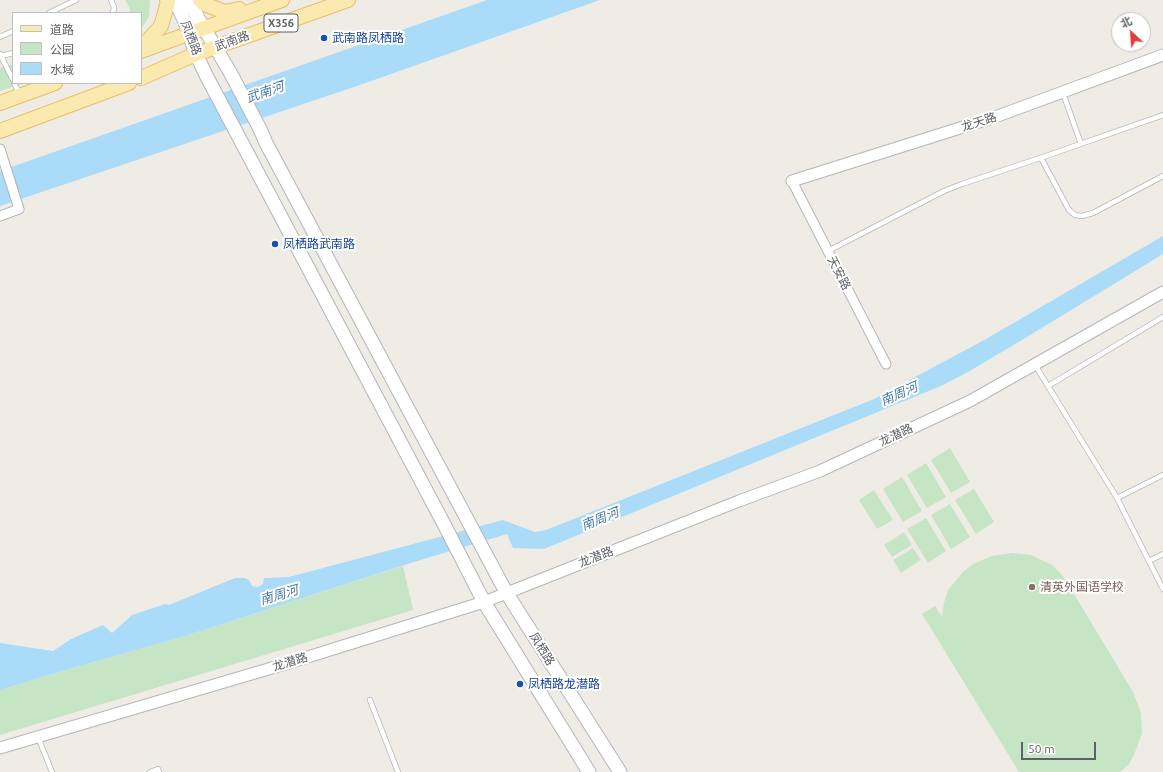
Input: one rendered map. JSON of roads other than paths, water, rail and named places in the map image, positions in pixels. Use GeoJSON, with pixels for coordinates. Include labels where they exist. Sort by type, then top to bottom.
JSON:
{"type":"FeatureCollection","features":[{"type":"Feature","properties":{"kind":"main road"},"geometry":{"type":"LineString","coordinates":[[142,46],[161,26],[168,2],[167,0]]}},
{"type":"Feature","properties":{"kind":"main road","name":"凤栖路"},"geometry":{"type":"LineString","coordinates":[[175,0],[190,33],[196,54],[206,77],[484,602],[589,772]]}},
{"type":"Feature","properties":{"kind":"main road","name":"凤栖路"},"geometry":{"type":"LineString","coordinates":[[189,0],[203,28],[230,72],[266,143],[479,544],[506,592],[620,772]]}},
{"type":"Feature","properties":{"kind":"main road"},"geometry":{"type":"LineString","coordinates":[[200,0],[204,4],[225,12],[278,1]]}},
{"type":"Feature","properties":{"kind":"main road","name":"武南路"},"geometry":{"type":"LineString","coordinates":[[142,78],[196,54],[348,0]]}},
{"type":"Feature","properties":{"kind":"main road","name":"武南路"},"geometry":{"type":"LineString","coordinates":[[142,51],[278,1]]}},
{"type":"Feature","properties":{"kind":"main road"},"geometry":{"type":"LineString","coordinates":[[0,104],[52,84]]}},
{"type":"Feature","properties":{"kind":"main road"},"geometry":{"type":"LineString","coordinates":[[0,131],[125,84]]}},
{"type":"Feature","properties":{"kind":"street","name":"龙天路"},"geometry":{"type":"LineString","coordinates":[[792,181],[995,117],[1163,55]]}},
{"type":"Feature","properties":{"kind":"street"},"geometry":{"type":"LineString","coordinates":[[0,149],[19,209],[0,216]]}},
{"type":"Feature","properties":{"kind":"street","name":"天安路"},"geometry":{"type":"LineString","coordinates":[[792,181],[886,364]]}},
{"type":"Feature","properties":{"kind":"street","name":"龙潜路"},"geometry":{"type":"LineString","coordinates":[[0,748],[282,665],[484,602],[739,501],[820,471],[970,401],[1163,292]]}},
{"type":"Feature","properties":{"kind":"lane"},"geometry":{"type":"LineString","coordinates":[[51,12],[76,0]]}},
{"type":"Feature","properties":{"kind":"lane"},"geometry":{"type":"LineString","coordinates":[[111,0],[114,7],[114,12]]}},
{"type":"Feature","properties":{"kind":"lane"},"geometry":{"type":"LineString","coordinates":[[0,37],[12,31]]}},
{"type":"Feature","properties":{"kind":"lane"},"geometry":{"type":"LineString","coordinates":[[12,53],[1,55],[12,78]]}},
{"type":"Feature","properties":{"kind":"lane"},"geometry":{"type":"LineString","coordinates":[[15,84],[21,96]]}},
{"type":"Feature","properties":{"kind":"lane"},"geometry":{"type":"LineString","coordinates":[[1063,92],[1080,144]]}},
{"type":"Feature","properties":{"kind":"lane"},"geometry":{"type":"LineString","coordinates":[[828,251],[944,191],[1163,115]]}},
{"type":"Feature","properties":{"kind":"lane"},"geometry":{"type":"LineString","coordinates":[[1041,158],[1069,210],[1075,215],[1082,216],[1093,213],[1163,176]]}},
{"type":"Feature","properties":{"kind":"lane"},"geometry":{"type":"LineString","coordinates":[[1048,386],[1163,317]]}},
{"type":"Feature","properties":{"kind":"lane"},"geometry":{"type":"LineString","coordinates":[[1035,365],[1117,498],[1163,589]]}},
{"type":"Feature","properties":{"kind":"lane"},"geometry":{"type":"LineString","coordinates":[[1117,498],[1163,475]]}},
{"type":"Feature","properties":{"kind":"lane"},"geometry":{"type":"LineString","coordinates":[[1151,560],[1163,554]]}},
{"type":"Feature","properties":{"kind":"lane"},"geometry":{"type":"LineString","coordinates":[[370,700],[398,772]]}},
{"type":"Feature","properties":{"kind":"lane"},"geometry":{"type":"LineString","coordinates":[[38,737],[52,772]]}},
{"type":"Feature","properties":{"kind":"lane"},"geometry":{"type":"LineString","coordinates":[[150,772],[158,769],[159,772]]}},
{"type":"Feature","properties":{"kind":"water","name":"武南河"},"geometry":{"type":"Polygon","coordinates":[[[487,0],[600,0],[360,85],[0,206],[0,171],[487,0]]]}},
{"type":"Feature","properties":{"kind":"water","name":"南周河"},"geometry":{"type":"Polygon","coordinates":[[[1163,236],[1163,254],[1027,337],[968,372],[941,386],[544,549],[513,548],[507,534],[414,562],[185,636],[0,690],[0,643],[53,651],[71,639],[103,625],[112,633],[132,615],[165,604],[169,605],[235,578],[245,578],[249,580],[252,586],[258,587],[263,584],[264,578],[289,577],[503,520],[535,532],[546,530],[874,399],[986,339],[1163,236]]]}},
{"type":"Feature","properties":{"kind":"place","name":"武南路凤栖路"},"geometry":{"type":"Point","coordinates":[324,38]}},
{"type":"Feature","properties":{"kind":"place","name":"凤栖路武南路"},"geometry":{"type":"Point","coordinates":[275,244]}},
{"type":"Feature","properties":{"kind":"place","name":"清英外国语学校"},"geometry":{"type":"Point","coordinates":[1032,587]}},
{"type":"Feature","properties":{"kind":"place","name":"凤栖路龙潜路"},"geometry":{"type":"Point","coordinates":[520,684]}}]}
